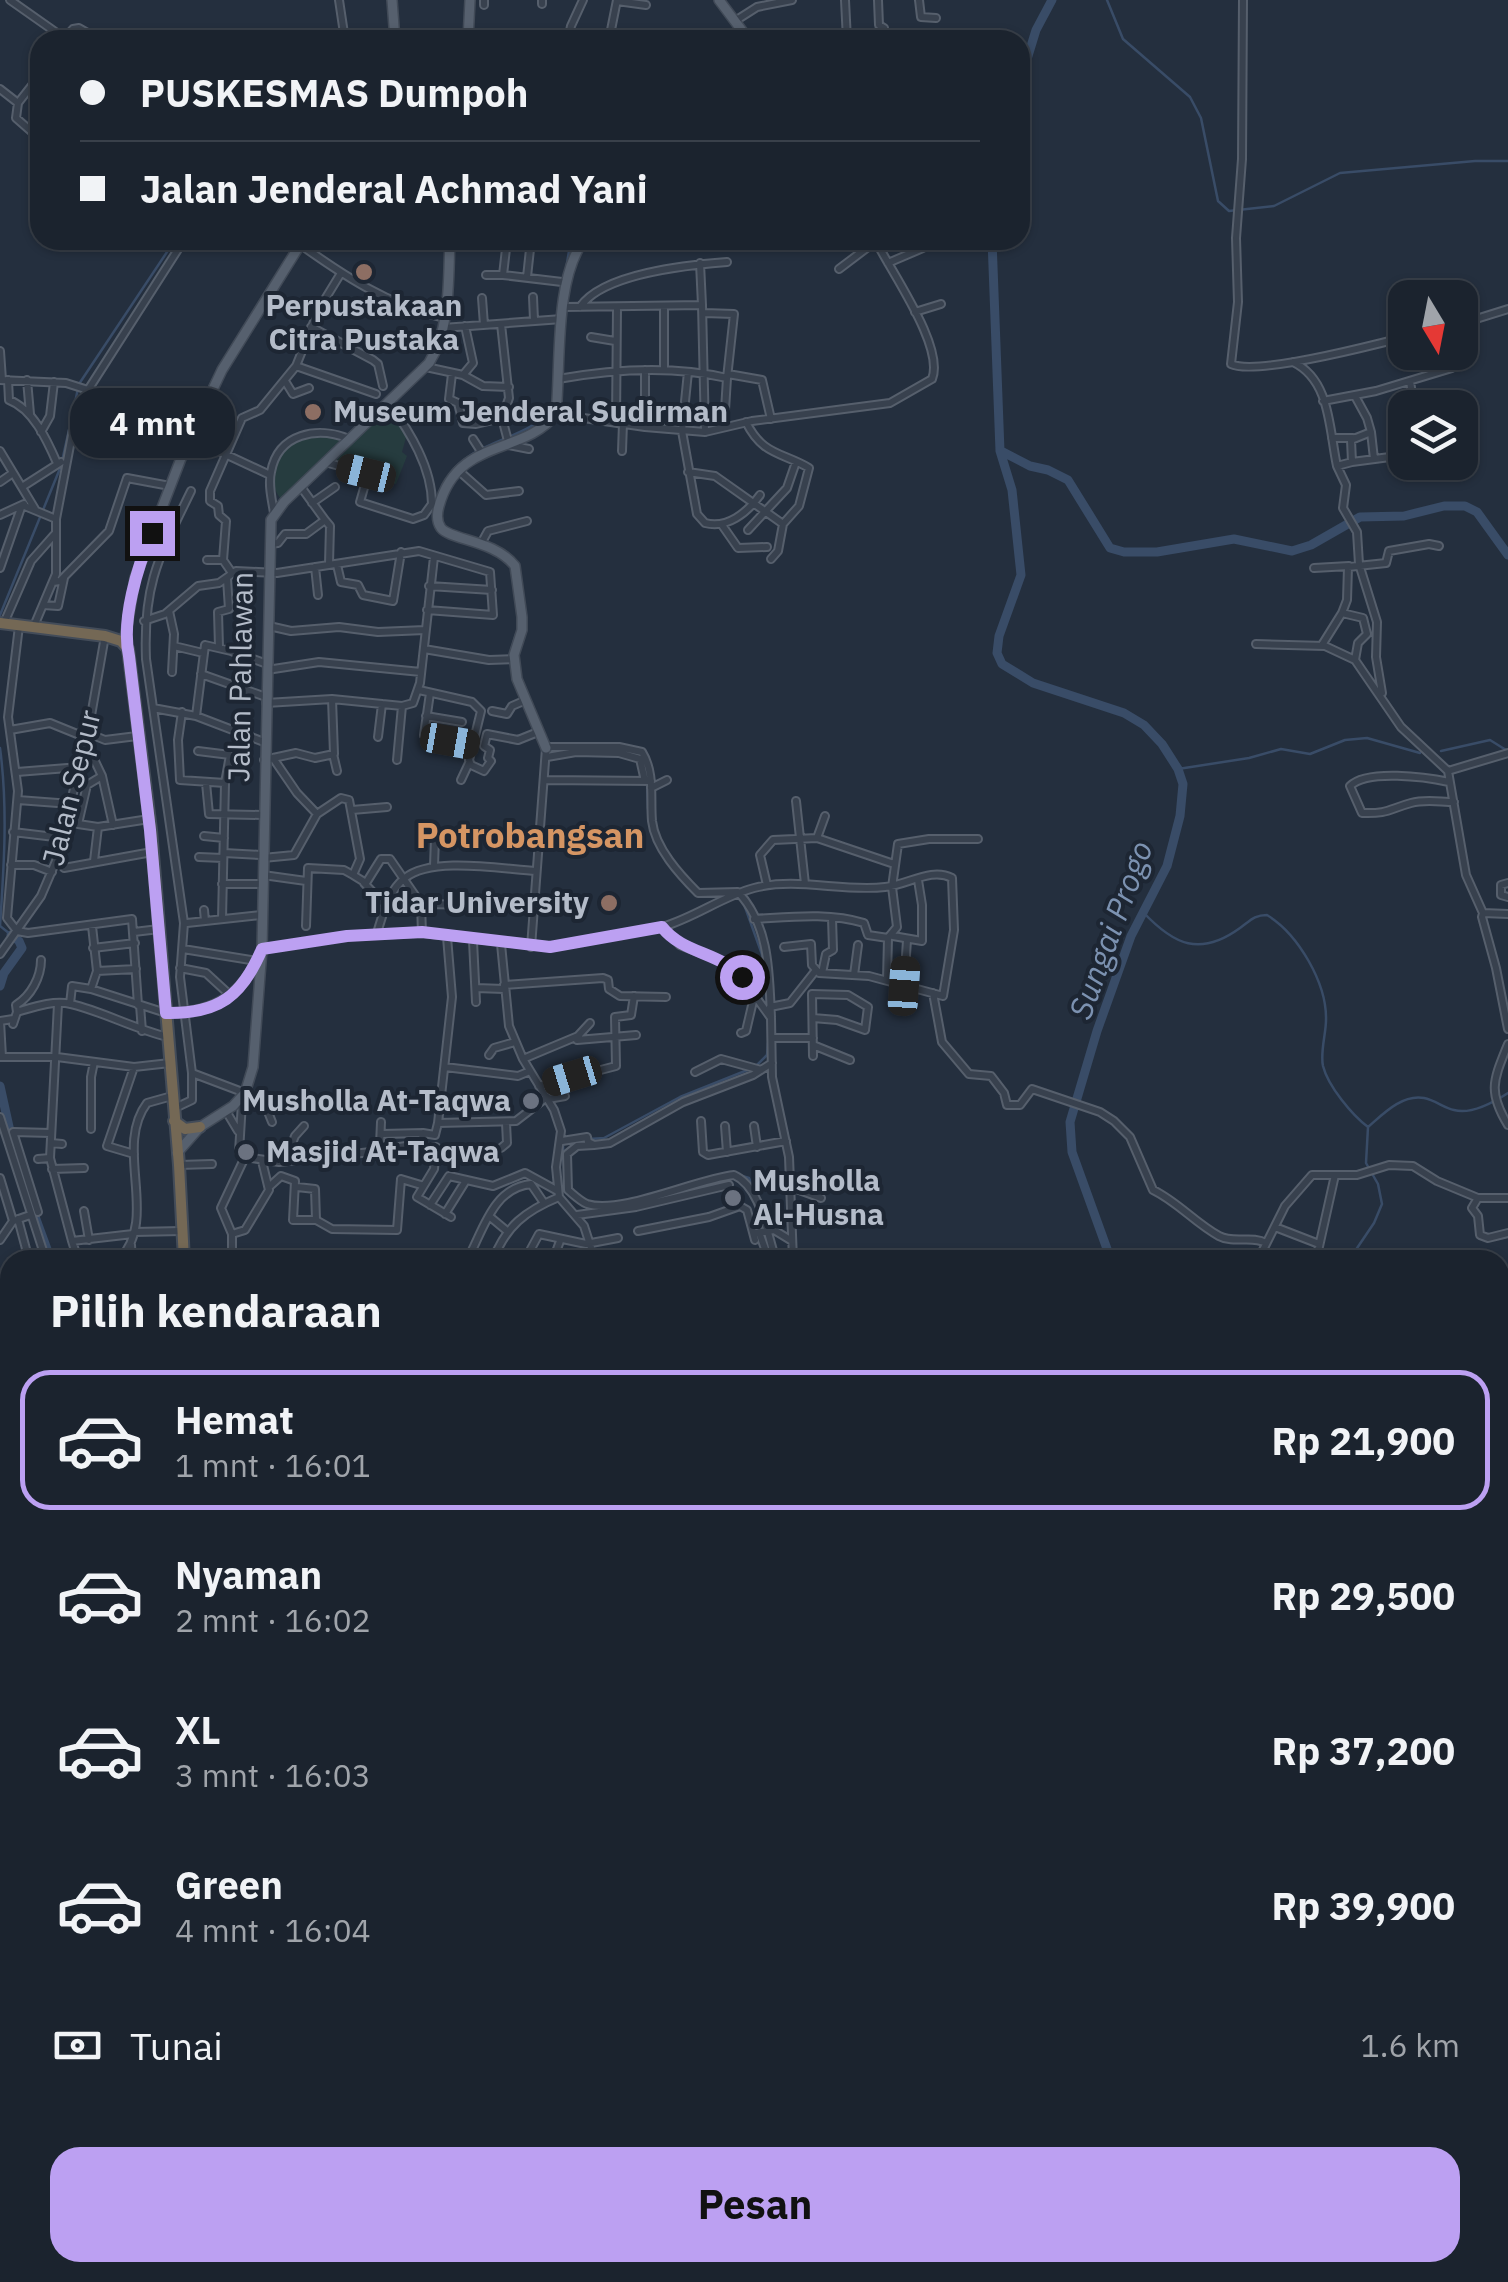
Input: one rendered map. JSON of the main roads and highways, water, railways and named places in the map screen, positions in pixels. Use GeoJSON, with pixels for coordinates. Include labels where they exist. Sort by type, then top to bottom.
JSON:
{"type":"FeatureCollection","features":[{"type":"Feature","properties":{"kind":"highway"},"geometry":{"type":"LineString","coordinates":[[2,624],[105,636],[124,644],[149,819],[183,1250]]}},
{"type":"Feature","properties":{"kind":"highway"},"geometry":{"type":"LineString","coordinates":[[173,1109],[185,1128],[200,1127]]}},
{"type":"Feature","properties":{"kind":"main road"},"geometry":{"type":"LineString","coordinates":[[392,0],[394,30]]}},
{"type":"Feature","properties":{"kind":"main road"},"geometry":{"type":"LineString","coordinates":[[468,30],[470,0]]}},
{"type":"Feature","properties":{"kind":"main road"},"geometry":{"type":"LineString","coordinates":[[719,0],[741,30]]}},
{"type":"Feature","properties":{"kind":"main road"},"geometry":{"type":"LineString","coordinates":[[124,644],[135,578],[190,438],[222,370],[294,250]]}},
{"type":"Feature","properties":{"kind":"main road","name":"Jalan Pahlawan"},"geometry":{"type":"LineString","coordinates":[[200,1127],[242,1098],[253,1066],[262,949],[269,544],[274,513],[426,368],[437,348],[443,323],[449,250]]}},
{"type":"Feature","properties":{"kind":"main road"},"geometry":{"type":"LineString","coordinates":[[546,752],[522,702],[512,659],[522,630],[517,570],[510,558],[482,542],[444,532],[433,504],[479,448],[538,430],[556,414],[560,316],[570,264],[578,250]]}},
{"type":"Feature","properties":{"kind":"main road"},"geometry":{"type":"LineString","coordinates":[[166,1013],[185,1014],[210,1008],[231,996],[247,981],[262,949]]}},
{"type":"Feature","properties":{"kind":"main road"},"geometry":{"type":"LineString","coordinates":[[247,981],[258,986]]}},
{"type":"Feature","properties":{"kind":"main road"},"geometry":{"type":"LineString","coordinates":[[178,1153],[200,1127]]}},
{"type":"Feature","properties":{"kind":"waterway","name":"Sungai Progo"},"geometry":{"type":"LineString","coordinates":[[1030,50],[1052,0]]}},
{"type":"Feature","properties":{"kind":"waterway"},"geometry":{"type":"LineString","coordinates":[[1107,0],[1123,39],[1190,97],[1201,118],[1218,201],[1229,211],[1274,206],[1340,173],[1508,161]]}},
{"type":"Feature","properties":{"kind":"waterway"},"geometry":{"type":"LineString","coordinates":[[0,615],[61,466],[79,384],[168,250]]}},
{"type":"Feature","properties":{"kind":"waterway"},"geometry":{"type":"LineString","coordinates":[[566,269],[570,250]]}},
{"type":"Feature","properties":{"kind":"waterway","name":"Sungai Progo"},"geometry":{"type":"LineString","coordinates":[[992,250],[1000,451],[1012,490],[1021,575],[999,636],[997,653],[1002,664],[1033,683],[1124,713],[1144,725],[1162,744],[1183,784],[1180,816],[1167,866],[1131,936],[1070,1122],[1072,1152],[1107,1250]]}},
{"type":"Feature","properties":{"kind":"waterway"},"geometry":{"type":"LineString","coordinates":[[448,477],[470,455],[527,428],[552,410]]}},
{"type":"Feature","properties":{"kind":"waterway"},"geometry":{"type":"LineString","coordinates":[[1001,451],[1068,480],[1110,548],[1124,552],[1157,552],[1234,539],[1292,551],[1311,545],[1360,517],[1404,516],[1444,506],[1465,506],[1477,512],[1508,555]]}},
{"type":"Feature","properties":{"kind":"waterway"},"geometry":{"type":"LineString","coordinates":[[435,504],[443,484]]}},
{"type":"Feature","properties":{"kind":"waterway"},"geometry":{"type":"LineString","coordinates":[[511,650],[516,634]]}},
{"type":"Feature","properties":{"kind":"waterway"},"geometry":{"type":"LineString","coordinates":[[1178,769],[1281,749],[1310,754],[1345,740],[1367,738],[1420,753]]}},
{"type":"Feature","properties":{"kind":"waterway"},"geometry":{"type":"LineString","coordinates":[[1441,751],[1490,740],[1506,750]]}},
{"type":"Feature","properties":{"kind":"waterway"},"geometry":{"type":"LineString","coordinates":[[0,748],[5,815],[0,926],[10,934]]}},
{"type":"Feature","properties":{"kind":"waterway"},"geometry":{"type":"LineString","coordinates":[[550,750],[567,750]]}},
{"type":"Feature","properties":{"kind":"waterway"},"geometry":{"type":"LineString","coordinates":[[647,782],[648,809]]}},
{"type":"Feature","properties":{"kind":"waterway"},"geometry":{"type":"LineString","coordinates":[[698,895],[715,895]]}},
{"type":"Feature","properties":{"kind":"waterway"},"geometry":{"type":"LineString","coordinates":[[745,907],[764,960]]}},
{"type":"Feature","properties":{"kind":"waterway"},"geometry":{"type":"LineString","coordinates":[[1143,912],[1177,939],[1200,944],[1226,937],[1255,917],[1267,915],[1300,947],[1316,976],[1325,1006],[1323,1066],[1341,1100],[1368,1127],[1366,1163],[1378,1184],[1382,1204],[1356,1250]]}},
{"type":"Feature","properties":{"kind":"waterway"},"geometry":{"type":"LineString","coordinates":[[0,986],[4,973],[22,948],[11,935]]}},
{"type":"Feature","properties":{"kind":"waterway"},"geometry":{"type":"LineString","coordinates":[[767,983],[767,1000]]}},
{"type":"Feature","properties":{"kind":"waterway"},"geometry":{"type":"LineString","coordinates":[[757,1065],[767,1055],[768,1043]]}},
{"type":"Feature","properties":{"kind":"waterway"},"geometry":{"type":"LineString","coordinates":[[589,1139],[604,1138],[680,1097],[750,1069]]}},
{"type":"Feature","properties":{"kind":"waterway"},"geometry":{"type":"LineString","coordinates":[[0,1086],[17,1163]]}},
{"type":"Feature","properties":{"kind":"waterway"},"geometry":{"type":"LineString","coordinates":[[1368,1127],[1408,1099],[1424,1098],[1450,1109],[1468,1111],[1508,1093]]}},
{"type":"Feature","properties":{"kind":"waterway"},"geometry":{"type":"LineString","coordinates":[[565,1183],[566,1143]]}},
{"type":"Feature","properties":{"kind":"waterway"},"geometry":{"type":"LineString","coordinates":[[739,1175],[749,1178],[753,1188]]}},
{"type":"Feature","properties":{"kind":"waterway"},"geometry":{"type":"LineString","coordinates":[[33,1211],[47,1250]]}},
{"type":"Feature","properties":{"kind":"place","name":"Perpustakaan Citra Pustaka"},"geometry":{"type":"Point","coordinates":[364,272]}},
{"type":"Feature","properties":{"kind":"place","name":"Museum Jenderal Sudirman"},"geometry":{"type":"Point","coordinates":[313,412]}},
{"type":"Feature","properties":{"kind":"place","name":"Tidar University"},"geometry":{"type":"Point","coordinates":[609,903]}},
{"type":"Feature","properties":{"kind":"place","name":"Musholla At-Taqwa"},"geometry":{"type":"Point","coordinates":[531,1101]}},
{"type":"Feature","properties":{"kind":"place","name":"Masjid At-Taqwa"},"geometry":{"type":"Point","coordinates":[246,1152]}},
{"type":"Feature","properties":{"kind":"place","name":"Musholla Al-Husna"},"geometry":{"type":"Point","coordinates":[733,1198]}},
{"type":"Feature","properties":{"kind":"district","name":"Potrobangsan"},"geometry":{"type":"Point","coordinates":[530,836]}}]}
